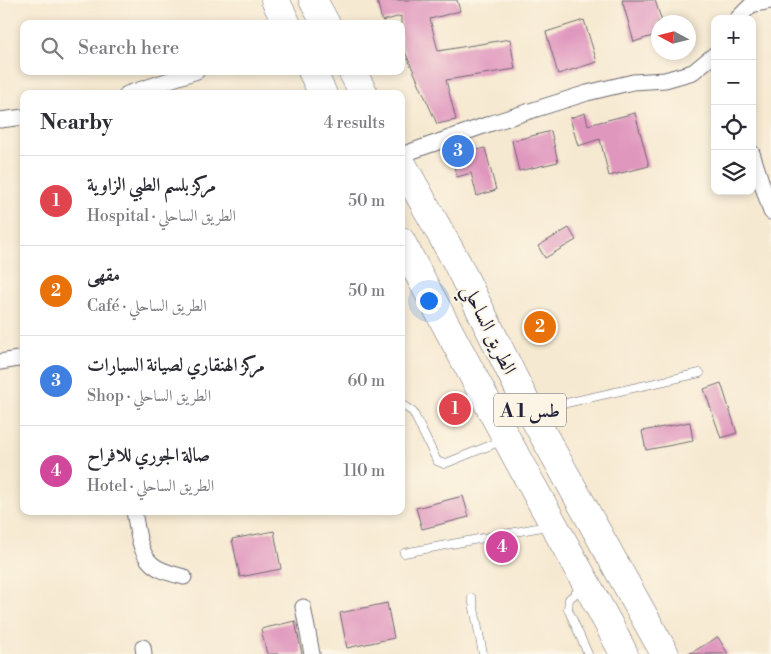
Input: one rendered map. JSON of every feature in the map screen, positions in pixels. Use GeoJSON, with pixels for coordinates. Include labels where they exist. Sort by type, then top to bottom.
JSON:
{"type":"FeatureCollection","features":[{"type":"Feature","properties":{"kind":"highway"},"geometry":{"type":"LineString","coordinates":[[275,0],[285,20]]}},
{"type":"Feature","properties":{"kind":"highway"},"geometry":{"type":"LineString","coordinates":[[313,0],[324,20]]}},
{"type":"Feature","properties":{"kind":"highway"},"geometry":{"type":"LineString","coordinates":[[314,75],[321,90]]}},
{"type":"Feature","properties":{"kind":"highway"},"geometry":{"type":"LineString","coordinates":[[354,75],[362,90]]}},
{"type":"Feature","properties":{"kind":"highway","name":"الطريق الساحلي"},"geometry":{"type":"LineString","coordinates":[[405,169],[457,263],[530,410],[665,654]]}},
{"type":"Feature","properties":{"kind":"highway","name":"الطريق الساحلي"},"geometry":{"type":"LineString","coordinates":[[405,256],[409,271],[506,439],[624,654]]}},
{"type":"Feature","properties":{"kind":"street"},"geometry":{"type":"LineString","coordinates":[[740,15],[751,3],[771,1]]}},
{"type":"Feature","properties":{"kind":"street"},"geometry":{"type":"LineString","coordinates":[[405,154],[586,93],[633,82],[665,80],[693,72],[711,57]]}},
{"type":"Feature","properties":{"kind":"street"},"geometry":{"type":"LineString","coordinates":[[139,90],[185,75]]}},
{"type":"Feature","properties":{"kind":"street"},"geometry":{"type":"LineString","coordinates":[[0,120],[20,118]]}},
{"type":"Feature","properties":{"kind":"street"},"geometry":{"type":"LineString","coordinates":[[756,165],[771,212]]}},
{"type":"Feature","properties":{"kind":"street"},"geometry":{"type":"LineString","coordinates":[[0,362],[20,359]]}},
{"type":"Feature","properties":{"kind":"street"},"geometry":{"type":"LineString","coordinates":[[135,515],[138,535],[144,552],[151,563],[162,570],[184,577]]}},
{"type":"Feature","properties":{"kind":"street"},"geometry":{"type":"LineString","coordinates":[[303,607],[312,654]]}},
{"type":"Feature","properties":{"kind":"lane"},"geometry":{"type":"LineString","coordinates":[[530,410],[700,373]]}},
{"type":"Feature","properties":{"kind":"lane"},"geometry":{"type":"LineString","coordinates":[[405,407],[413,412],[436,461],[440,463],[444,464],[506,439]]}},
{"type":"Feature","properties":{"kind":"lane"},"geometry":{"type":"LineString","coordinates":[[404,553],[554,525]]}},
{"type":"Feature","properties":{"kind":"lane"},"geometry":{"type":"LineString","coordinates":[[587,584],[570,599],[568,609],[588,654]]}},
{"type":"Feature","properties":{"kind":"lane"},"geometry":{"type":"LineString","coordinates":[[472,598],[483,654]]}},
{"type":"Feature","properties":{"kind":"building"},"geometry":{"type":"Polygon","coordinates":[[[377,0],[457,0],[460,11],[430,19],[438,51],[510,39],[515,69],[446,80],[456,120],[437,124],[405,52],[405,20],[401,20],[401,16],[382,20],[377,0]]]}},
{"type":"Feature","properties":{"kind":"building"},"geometry":{"type":"Polygon","coordinates":[[[622,0],[655,0],[660,15],[651,15],[651,36],[634,42],[622,0]]]}},
{"type":"Feature","properties":{"kind":"building"},"geometry":{"type":"Polygon","coordinates":[[[584,20],[597,62],[558,74],[546,32],[584,20]]]}},
{"type":"Feature","properties":{"kind":"building"},"geometry":{"type":"Polygon","coordinates":[[[585,113],[588,125],[635,113],[649,166],[609,176],[600,139],[578,146],[570,118],[585,113]]]}},
{"type":"Feature","properties":{"kind":"building"},"geometry":{"type":"Polygon","coordinates":[[[551,131],[558,162],[519,171],[512,141],[551,131]]]}},
{"type":"Feature","properties":{"kind":"building"},"geometry":{"type":"Polygon","coordinates":[[[467,143],[469,152],[485,148],[496,190],[477,196],[471,173],[457,177],[449,148],[467,143]]]}},
{"type":"Feature","properties":{"kind":"building"},"geometry":{"type":"Polygon","coordinates":[[[569,228],[576,240],[545,258],[538,246],[569,228]]]}},
{"type":"Feature","properties":{"kind":"building"},"geometry":{"type":"Polygon","coordinates":[[[721,383],[737,433],[721,438],[704,389],[721,383]]]}},
{"type":"Feature","properties":{"kind":"building"},"geometry":{"type":"Polygon","coordinates":[[[690,422],[693,441],[646,450],[642,431],[690,422]]]}},
{"type":"Feature","properties":{"kind":"building"},"geometry":{"type":"Polygon","coordinates":[[[463,496],[469,517],[422,529],[416,508],[463,496]]]}},
{"type":"Feature","properties":{"kind":"building"},"geometry":{"type":"Polygon","coordinates":[[[274,531],[281,569],[240,577],[232,539],[274,531]]]}},
{"type":"Feature","properties":{"kind":"building"},"geometry":{"type":"Polygon","coordinates":[[[387,603],[394,638],[347,648],[340,613],[387,603]]]}},
{"type":"Feature","properties":{"kind":"building"},"geometry":{"type":"Polygon","coordinates":[[[295,621],[302,654],[267,654],[261,629],[295,621]]]}},
{"type":"Feature","properties":{"kind":"building"},"geometry":{"type":"Polygon","coordinates":[[[718,637],[728,654],[689,654],[718,637]]]}},
{"type":"Feature","properties":{"kind":"place","name":"مركز الهنقاري لصيانة السيارات"},"geometry":{"type":"Point","coordinates":[458,151]}},
{"type":"Feature","properties":{"kind":"place","name":"مقهى"},"geometry":{"type":"Point","coordinates":[540,327]}},
{"type":"Feature","properties":{"kind":"place","name":"مركز بلسم الطبي الزاوية"},"geometry":{"type":"Point","coordinates":[455,409]}},
{"type":"Feature","properties":{"kind":"place","name":"صالة الجوري للافراح"},"geometry":{"type":"Point","coordinates":[502,547]}}]}
